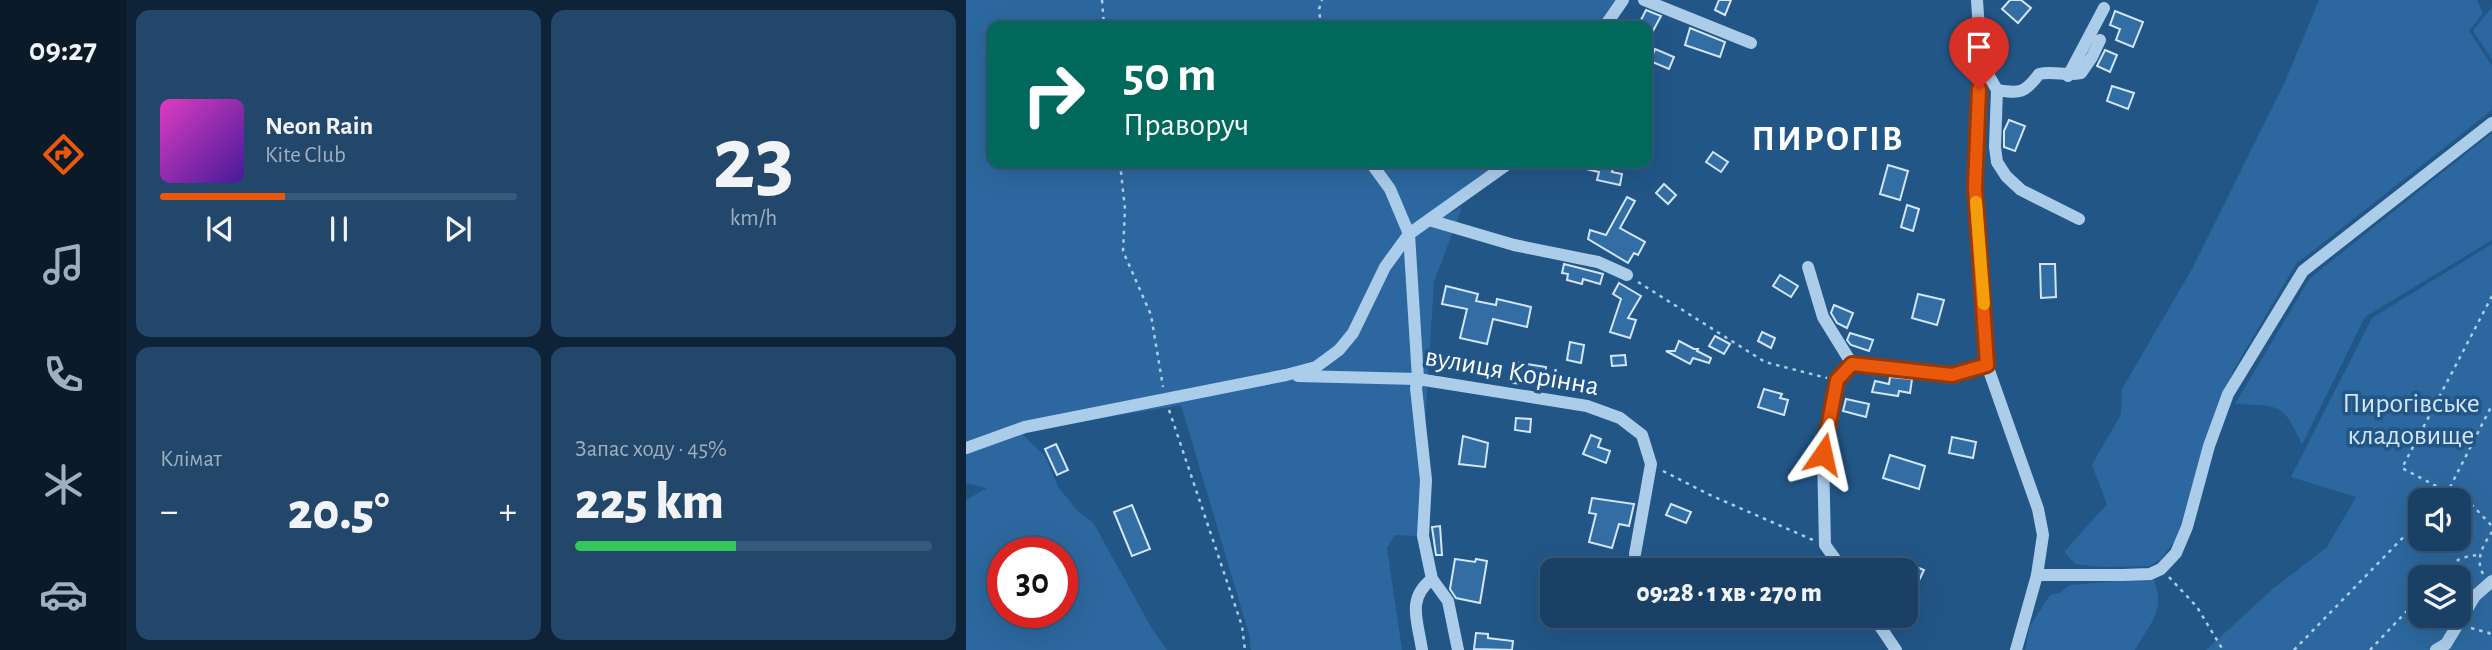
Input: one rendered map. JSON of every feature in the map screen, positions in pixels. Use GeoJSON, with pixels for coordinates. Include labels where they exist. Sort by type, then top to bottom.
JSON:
{"type":"FeatureCollection","features":[{"type":"Feature","properties":{"kind":"street"},"geometry":{"type":"LineString","coordinates":[[1608,21],[1623,0]]}},
{"type":"Feature","properties":{"kind":"street"},"geometry":{"type":"LineString","coordinates":[[1644,0],[1751,43]]}},
{"type":"Feature","properties":{"kind":"street"},"geometry":{"type":"LineString","coordinates":[[1977,0],[1980,62],[1975,187],[1987,365],[2038,509],[2043,535],[2037,575],[2016,650]]}},
{"type":"Feature","properties":{"kind":"street"},"geometry":{"type":"LineString","coordinates":[[2068,76],[2104,8]]}},
{"type":"Feature","properties":{"kind":"street"},"geometry":{"type":"LineString","coordinates":[[1997,90],[2017,93],[2029,87],[2039,74],[2050,72],[2068,76],[2081,73],[2100,40]]}},
{"type":"Feature","properties":{"kind":"street"},"geometry":{"type":"LineString","coordinates":[[1980,62],[1997,90],[1997,162],[2021,191],[2079,219]]}},
{"type":"Feature","properties":{"kind":"street"},"geometry":{"type":"LineString","coordinates":[[2037,575],[2150,574],[2161,569],[2176,553],[2187,527],[2209,446],[2228,394],[2304,271],[2492,123]]}},
{"type":"Feature","properties":{"kind":"street"},"geometry":{"type":"LineString","coordinates":[[1375,168],[1390,189],[1409,234],[1418,379],[1416,388],[1426,480],[1423,536],[1432,579],[1448,601],[1458,650]]}},
{"type":"Feature","properties":{"kind":"street"},"geometry":{"type":"LineString","coordinates":[[966,448],[1025,427],[1286,375],[1316,366],[1339,350],[1353,333],[1385,267],[1409,234],[1502,168]]}},
{"type":"Feature","properties":{"kind":"street"},"geometry":{"type":"LineString","coordinates":[[1429,220],[1514,245],[1598,262],[1627,275]]}},
{"type":"Feature","properties":{"kind":"street"},"geometry":{"type":"LineString","coordinates":[[1808,267],[1823,317],[1852,364]]}},
{"type":"Feature","properties":{"kind":"street"},"geometry":{"type":"LineString","coordinates":[[1852,364],[1952,375],[1987,365]]}},
{"type":"Feature","properties":{"kind":"street"},"geometry":{"type":"LineString","coordinates":[[1834,558],[1825,545],[1823,454],[1837,380],[1852,364]]}},
{"type":"Feature","properties":{"kind":"street","name":"вулиця Корінна"},"geometry":{"type":"LineString","coordinates":[[1286,375],[1418,379],[1587,406],[1620,418],[1642,435],[1651,464]]}},
{"type":"Feature","properties":{"kind":"street"},"geometry":{"type":"LineString","coordinates":[[1635,554],[1651,464]]}},
{"type":"Feature","properties":{"kind":"street"},"geometry":{"type":"LineString","coordinates":[[1422,650],[1415,603],[1419,589],[1432,579]]}},
{"type":"Feature","properties":{"kind":"street"},"geometry":{"type":"LineString","coordinates":[[2471,603],[2491,582]]}},
{"type":"Feature","properties":{"kind":"street"},"geometry":{"type":"LineString","coordinates":[[1881,628],[1896,650]]}},
{"type":"Feature","properties":{"kind":"street"},"geometry":{"type":"LineString","coordinates":[[2436,650],[2446,644],[2456,628]]}},
{"type":"Feature","properties":{"kind":"path"},"geometry":{"type":"LineString","coordinates":[[1102,0],[1104,21]]}},
{"type":"Feature","properties":{"kind":"path"},"geometry":{"type":"LineString","coordinates":[[1320,21],[1319,9],[1322,0]]}},
{"type":"Feature","properties":{"kind":"path"},"geometry":{"type":"LineString","coordinates":[[1121,168],[1125,209],[1123,251],[1150,315],[1165,399],[1242,626],[1244,650]]}},
{"type":"Feature","properties":{"kind":"path"},"geometry":{"type":"LineString","coordinates":[[1627,275],[1765,362],[1837,380]]}},
{"type":"Feature","properties":{"kind":"path"},"geometry":{"type":"LineString","coordinates":[[2438,488],[2402,468],[2492,296]]}},
{"type":"Feature","properties":{"kind":"path"},"geometry":{"type":"LineString","coordinates":[[2450,488],[2492,405]]}},
{"type":"Feature","properties":{"kind":"path"},"geometry":{"type":"LineString","coordinates":[[1651,464],[1710,495],[1825,545]]}},
{"type":"Feature","properties":{"kind":"path"},"geometry":{"type":"LineString","coordinates":[[2471,505],[2492,526]]}},
{"type":"Feature","properties":{"kind":"path"},"geometry":{"type":"LineString","coordinates":[[2294,650],[2408,532]]}},
{"type":"Feature","properties":{"kind":"path"},"geometry":{"type":"LineString","coordinates":[[2491,582],[2480,570],[2480,555],[2492,532]]}},
{"type":"Feature","properties":{"kind":"path"},"geometry":{"type":"LineString","coordinates":[[2450,565],[2463,556],[2480,555]]}},
{"type":"Feature","properties":{"kind":"path"},"geometry":{"type":"LineString","coordinates":[[2161,569],[2197,607],[2223,650]]}},
{"type":"Feature","properties":{"kind":"path"},"geometry":{"type":"LineString","coordinates":[[2370,650],[2408,610]]}},
{"type":"Feature","properties":{"kind":"path"},"geometry":{"type":"LineString","coordinates":[[2471,628],[2492,636]]}},
{"type":"Feature","properties":{"kind":"green space"},"geometry":{"type":"Polygon","coordinates":[[[966,0],[1623,0],[1608,21],[987,21],[987,168],[1502,168],[1417,230],[1462,207],[1434,282],[1418,536],[1395,535],[1387,548],[1402,650],[1251,650],[1249,634],[1181,405],[1020,432],[1045,456],[1058,487],[1077,510],[1094,524],[1151,627],[1167,650],[966,650],[966,500],[987,488],[966,483],[966,0]]]}},
{"type":"Feature","properties":{"kind":"green space"},"geometry":{"type":"Polygon","coordinates":[[[2319,0],[2477,0],[2483,13],[2469,31],[2492,66],[2492,110],[2296,264],[2233,371],[2205,442],[2177,538],[2160,560],[2150,566],[2102,567],[2075,564],[2064,552],[2107,504],[2092,465],[2121,414],[2122,389],[2192,269],[2285,82],[2319,0]]]}},
{"type":"Feature","properties":{"kind":"green space"},"geometry":{"type":"Polygon","coordinates":[[[2492,7],[2492,59],[2473,31],[2492,7]]]}},
{"type":"Feature","properties":{"kind":"green space"},"geometry":{"type":"Polygon","coordinates":[[[2492,133],[2492,240],[2365,317],[2302,445],[2290,421],[2278,409],[2262,405],[2235,404],[2310,278],[2492,133]]]}},
{"type":"Feature","properties":{"kind":"green space","name":"Пирогівське кладовище"},"geometry":{"type":"Polygon","coordinates":[[[2492,244],[2492,650],[2206,650],[2274,588],[2327,547],[2356,497],[2291,477],[2372,318],[2492,244]]]}},
{"type":"Feature","properties":{"kind":"green space"},"geometry":{"type":"Polygon","coordinates":[[[2153,578],[2158,599],[2155,616],[2135,650],[2025,650],[2030,626],[2050,595],[2060,593],[2070,585],[2153,578]]]}},
{"type":"Feature","properties":{"kind":"building"},"geometry":{"type":"Polygon","coordinates":[[[1719,0],[1731,0],[1725,15],[1715,10],[1719,0]]]}},
{"type":"Feature","properties":{"kind":"building"},"geometry":{"type":"Polygon","coordinates":[[[2010,0],[2021,0],[2031,8],[2018,23],[2002,9],[2010,0]]]}},
{"type":"Feature","properties":{"kind":"building"},"geometry":{"type":"Polygon","coordinates":[[[1646,10],[1661,16],[1652,33],[1652,21],[1640,21],[1646,10]]]}},
{"type":"Feature","properties":{"kind":"building"},"geometry":{"type":"Polygon","coordinates":[[[2115,11],[2143,22],[2133,47],[2116,40],[2120,29],[2110,25],[2115,11]]]}},
{"type":"Feature","properties":{"kind":"building"},"geometry":{"type":"Polygon","coordinates":[[[1690,28],[1725,42],[1720,57],[1685,45],[1690,28]]]}},
{"type":"Feature","properties":{"kind":"building"},"geometry":{"type":"Polygon","coordinates":[[[1655,49],[1674,57],[1669,69],[1652,62],[1655,49]]]}},
{"type":"Feature","properties":{"kind":"building"},"geometry":{"type":"Polygon","coordinates":[[[2105,50],[2117,55],[2110,72],[2097,66],[2105,50]]]}},
{"type":"Feature","properties":{"kind":"building"},"geometry":{"type":"Polygon","coordinates":[[[2112,86],[2134,93],[2128,109],[2107,101],[2112,86]]]}},
{"type":"Feature","properties":{"kind":"building"},"geometry":{"type":"Polygon","coordinates":[[[2009,120],[2025,126],[2015,151],[2004,147],[2004,131],[2009,120]]]}},
{"type":"Feature","properties":{"kind":"building"},"geometry":{"type":"Polygon","coordinates":[[[1713,152],[1728,162],[1721,172],[1706,162],[1713,152]]]}},
{"type":"Feature","properties":{"kind":"building"},"geometry":{"type":"Polygon","coordinates":[[[1888,165],[1908,171],[1900,200],[1880,194],[1888,165]]]}},
{"type":"Feature","properties":{"kind":"building"},"geometry":{"type":"Polygon","coordinates":[[[1581,168],[1613,168],[1612,172],[1622,174],[1620,185],[1597,180],[1599,172],[1581,168]]]}},
{"type":"Feature","properties":{"kind":"building"},"geometry":{"type":"Polygon","coordinates":[[[1664,184],[1676,195],[1668,204],[1656,193],[1664,184]]]}},
{"type":"Feature","properties":{"kind":"building"},"geometry":{"type":"Polygon","coordinates":[[[1627,197],[1635,201],[1620,228],[1645,242],[1638,255],[1634,253],[1628,263],[1588,239],[1590,230],[1606,235],[1627,197]]]}},
{"type":"Feature","properties":{"kind":"building"},"geometry":{"type":"Polygon","coordinates":[[[1907,205],[1919,209],[1913,231],[1901,227],[1907,205]]]}},
{"type":"Feature","properties":{"kind":"building"},"geometry":{"type":"Polygon","coordinates":[[[1564,264],[1603,274],[1600,284],[1583,279],[1582,284],[1567,280],[1568,274],[1562,273],[1564,264]]]}},
{"type":"Feature","properties":{"kind":"building"},"geometry":{"type":"Polygon","coordinates":[[[2040,264],[2055,264],[2056,297],[2041,298],[2040,264]]]}},
{"type":"Feature","properties":{"kind":"building"},"geometry":{"type":"Polygon","coordinates":[[[1780,275],[1798,286],[1791,297],[1773,286],[1780,275]]]}},
{"type":"Feature","properties":{"kind":"building"},"geometry":{"type":"Polygon","coordinates":[[[1619,283],[1641,296],[1628,318],[1636,320],[1630,338],[1610,332],[1621,299],[1613,294],[1619,283]]]}},
{"type":"Feature","properties":{"kind":"building"},"geometry":{"type":"Polygon","coordinates":[[[1446,286],[1478,294],[1476,301],[1496,305],[1497,299],[1531,307],[1527,327],[1493,319],[1487,344],[1460,338],[1467,309],[1442,304],[1446,286]]]}},
{"type":"Feature","properties":{"kind":"building"},"geometry":{"type":"Polygon","coordinates":[[[1918,294],[1944,300],[1937,325],[1912,318],[1918,294]]]}},
{"type":"Feature","properties":{"kind":"building"},"geometry":{"type":"Polygon","coordinates":[[[1834,305],[1853,313],[1847,328],[1837,323],[1831,313],[1834,305]]]}},
{"type":"Feature","properties":{"kind":"building"},"geometry":{"type":"Polygon","coordinates":[[[1762,332],[1775,338],[1771,348],[1758,341],[1762,332]]]}},
{"type":"Feature","properties":{"kind":"building"},"geometry":{"type":"Polygon","coordinates":[[[1850,333],[1873,340],[1869,351],[1851,345],[1847,340],[1850,333]]]}},
{"type":"Feature","properties":{"kind":"building"},"geometry":{"type":"Polygon","coordinates":[[[1715,336],[1730,344],[1724,354],[1709,346],[1715,336]]]}},
{"type":"Feature","properties":{"kind":"building"},"geometry":{"type":"Polygon","coordinates":[[[1679,341],[1711,358],[1709,363],[1693,358],[1690,364],[1666,351],[1675,351],[1679,341]]]}},
{"type":"Feature","properties":{"kind":"building"},"geometry":{"type":"Polygon","coordinates":[[[1570,342],[1584,345],[1581,363],[1567,360],[1570,342]]]}},
{"type":"Feature","properties":{"kind":"building"},"geometry":{"type":"Polygon","coordinates":[[[1625,355],[1626,365],[1612,366],[1611,356],[1625,355]]]}},
{"type":"Feature","properties":{"kind":"building"},"geometry":{"type":"Polygon","coordinates":[[[1515,362],[1546,367],[1545,379],[1526,378],[1526,384],[1513,383],[1515,362]]]}},
{"type":"Feature","properties":{"kind":"building"},"geometry":{"type":"Polygon","coordinates":[[[1890,377],[1912,379],[1910,393],[1899,391],[1898,396],[1872,392],[1875,381],[1889,384],[1890,377]]]}},
{"type":"Feature","properties":{"kind":"building"},"geometry":{"type":"Polygon","coordinates":[[[1764,389],[1782,394],[1780,398],[1788,400],[1784,415],[1758,407],[1764,389]]]}},
{"type":"Feature","properties":{"kind":"building"},"geometry":{"type":"Polygon","coordinates":[[[1846,399],[1869,404],[1866,417],[1843,411],[1846,399]]]}},
{"type":"Feature","properties":{"kind":"building"},"geometry":{"type":"Polygon","coordinates":[[[1516,418],[1531,419],[1530,432],[1515,430],[1516,418]]]}},
{"type":"Feature","properties":{"kind":"building"},"geometry":{"type":"Polygon","coordinates":[[[1591,435],[1601,439],[1598,447],[1610,451],[1606,463],[1583,454],[1591,435]]]}},
{"type":"Feature","properties":{"kind":"building"},"geometry":{"type":"Polygon","coordinates":[[[1463,436],[1488,443],[1485,467],[1459,464],[1463,436]]]}},
{"type":"Feature","properties":{"kind":"building"},"geometry":{"type":"Polygon","coordinates":[[[1952,437],[1976,442],[1973,458],[1949,453],[1952,437]]]}},
{"type":"Feature","properties":{"kind":"building"},"geometry":{"type":"Polygon","coordinates":[[[1056,444],[1068,470],[1057,475],[1045,449],[1056,444]]]}},
{"type":"Feature","properties":{"kind":"building"},"geometry":{"type":"Polygon","coordinates":[[[1890,455],[1925,466],[1919,489],[1883,478],[1890,455]]]}},
{"type":"Feature","properties":{"kind":"building"},"geometry":{"type":"Polygon","coordinates":[[[1592,498],[1634,504],[1629,526],[1619,524],[1612,548],[1589,542],[1596,514],[1589,513],[1592,498]]]}},
{"type":"Feature","properties":{"kind":"building"},"geometry":{"type":"Polygon","coordinates":[[[1671,504],[1691,512],[1686,523],[1666,515],[1671,504]]]}},
{"type":"Feature","properties":{"kind":"building"},"geometry":{"type":"Polygon","coordinates":[[[1132,505],[1150,549],[1132,556],[1114,512],[1132,505]]]}},
{"type":"Feature","properties":{"kind":"building"},"geometry":{"type":"Polygon","coordinates":[[[1440,526],[1442,555],[1436,555],[1432,527],[1440,526]]]}},
{"type":"Feature","properties":{"kind":"building"},"geometry":{"type":"Polygon","coordinates":[[[1455,559],[1487,561],[1480,603],[1456,598],[1450,589],[1455,559]]]}},
{"type":"Feature","properties":{"kind":"building"},"geometry":{"type":"Polygon","coordinates":[[[1918,568],[1924,570],[1918,583],[1918,568]]]}},
{"type":"Feature","properties":{"kind":"building"},"geometry":{"type":"Polygon","coordinates":[[[1476,633],[1488,634],[1488,638],[1513,641],[1512,650],[1474,649],[1476,633]]]}},
{"type":"Feature","properties":{"kind":"slow traffic"},"geometry":{"type":"LineString","coordinates":[[1976,202],[1984,304]]}},
{"type":"Feature","properties":{"kind":"district","name":"ПИРОГІВ"},"geometry":{"type":"Point","coordinates":[1828,139]}},
{"type":"Feature","properties":{"kind":"route"},"geometry":{"type":"LineString","coordinates":[[1823,454],[1837,380],[1852,364],[1952,375],[1987,365],[1975,187],[1979,89]]}}]}
